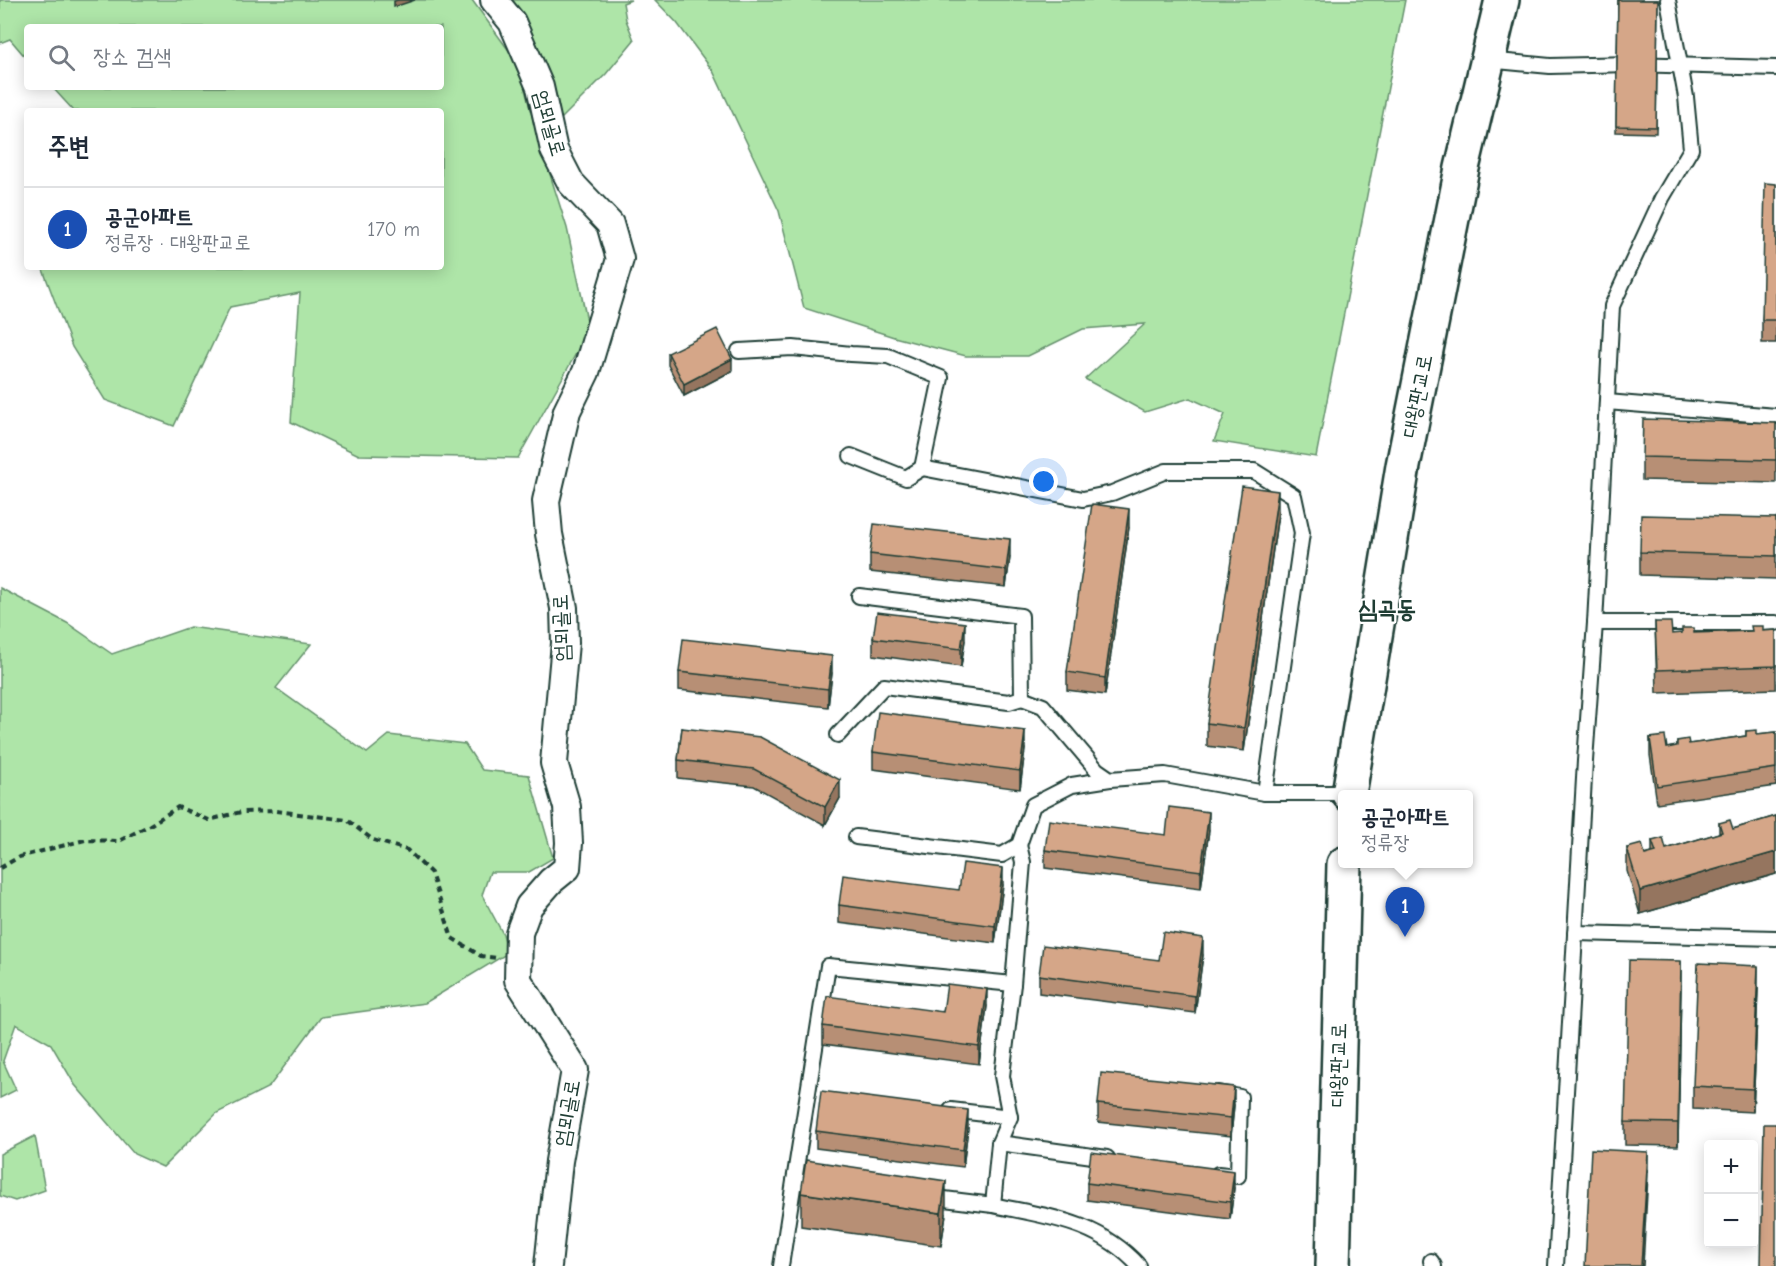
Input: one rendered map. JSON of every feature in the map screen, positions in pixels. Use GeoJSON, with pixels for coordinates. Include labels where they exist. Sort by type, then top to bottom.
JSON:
{"type":"FeatureCollection","features":[{"type":"Feature","properties":{"kind":"main road","name":"대왕판교로"},"geometry":{"type":"LineString","coordinates":[[1350,790],[1403,466],[1462,168],[1502,0]]}},
{"type":"Feature","properties":{"kind":"main road","name":"대왕판교로"},"geometry":{"type":"LineString","coordinates":[[1333,1266],[1344,868]]}},
{"type":"Feature","properties":{"kind":"street","name":"엄뫼골로"},"geometry":{"type":"LineString","coordinates":[[494,0],[512,22],[540,87],[554,150],[571,183],[610,224],[620,259],[586,372],[567,411],[546,501],[549,534],[564,608],[565,643],[554,763],[567,807],[569,843],[567,868],[551,881],[529,906],[519,933],[518,980],[575,1070],[559,1161],[548,1266]]}},
{"type":"Feature","properties":{"kind":"lane"},"geometry":{"type":"LineString","coordinates":[[1556,1266],[1612,306],[1662,198],[1690,148],[1686,97],[1668,0]]}},
{"type":"Feature","properties":{"kind":"lane"},"geometry":{"type":"LineString","coordinates":[[1487,60],[1550,66],[1679,65],[1776,68]]}},
{"type":"Feature","properties":{"kind":"lane"},"geometry":{"type":"LineString","coordinates":[[740,351],[793,348],[888,356],[940,378],[922,468]]}},
{"type":"Feature","properties":{"kind":"lane"},"geometry":{"type":"LineString","coordinates":[[1607,402],[1776,416]]}},
{"type":"Feature","properties":{"kind":"lane"},"geometry":{"type":"LineString","coordinates":[[851,456],[906,478],[922,468],[1083,499],[1112,493],[1167,471],[1254,471],[1294,496],[1302,533],[1265,793]]}},
{"type":"Feature","properties":{"kind":"lane"},"geometry":{"type":"LineString","coordinates":[[859,596],[1021,616],[1022,698]]}},
{"type":"Feature","properties":{"kind":"lane"},"geometry":{"type":"LineString","coordinates":[[1595,623],[1776,623]]}},
{"type":"Feature","properties":{"kind":"lane"},"geometry":{"type":"LineString","coordinates":[[838,735],[884,686],[1009,702],[1022,698],[1043,706],[1097,770],[1110,778]]}},
{"type":"Feature","properties":{"kind":"lane"},"geometry":{"type":"LineString","coordinates":[[993,1205],[999,1143],[1010,1117],[1002,1076],[1013,984],[1023,862],[1019,845],[1033,805],[1072,785],[1110,778],[1165,775],[1265,793],[1338,794]]}},
{"type":"Feature","properties":{"kind":"lane"},"geometry":{"type":"LineString","coordinates":[[856,837],[1002,855],[1019,845]]}},
{"type":"Feature","properties":{"kind":"lane"},"geometry":{"type":"LineString","coordinates":[[1575,933],[1776,938]]}},
{"type":"Feature","properties":{"kind":"lane"},"geometry":{"type":"LineString","coordinates":[[781,1266],[794,1181],[815,1094],[828,966],[1013,984]]}},
{"type":"Feature","properties":{"kind":"lane"},"geometry":{"type":"LineString","coordinates":[[1204,1172],[1238,1176],[1240,1097],[1207,1092]]}},
{"type":"Feature","properties":{"kind":"lane"},"geometry":{"type":"LineString","coordinates":[[939,1109],[1010,1117]]}},
{"type":"Feature","properties":{"kind":"lane"},"geometry":{"type":"LineString","coordinates":[[999,1143],[1124,1160]]}},
{"type":"Feature","properties":{"kind":"lane"},"geometry":{"type":"LineString","coordinates":[[794,1181],[829,1185]]}},
{"type":"Feature","properties":{"kind":"lane"},"geometry":{"type":"LineString","coordinates":[[911,1195],[993,1205],[1085,1227],[1113,1242],[1139,1266]]}},
{"type":"Feature","properties":{"kind":"path"},"geometry":{"type":"LineString","coordinates":[[0,868],[19,857],[85,840],[119,841],[178,807],[209,820],[241,812],[276,811],[347,819],[373,840],[407,849],[431,873],[452,938],[481,956],[518,962]]}},
{"type":"Feature","properties":{"kind":"green space"},"geometry":{"type":"Polygon","coordinates":[[[0,0],[472,0],[518,63],[535,127],[567,228],[589,330],[518,458],[359,455],[291,422],[300,293],[230,307],[174,426],[105,400],[72,347],[43,270],[444,270],[444,108],[71,108],[55,90],[444,90],[444,24],[24,24],[24,55],[10,39],[0,43],[0,0]]]}},
{"type":"Feature","properties":{"kind":"green space"},"geometry":{"type":"Polygon","coordinates":[[[503,0],[631,0],[623,3],[626,20],[634,40],[606,74],[558,122],[503,0]]]}},
{"type":"Feature","properties":{"kind":"green space"},"geometry":{"type":"Polygon","coordinates":[[[655,0],[1405,0],[1316,457],[1214,441],[1225,414],[1190,398],[1145,412],[1085,379],[1145,324],[1083,329],[1028,356],[966,356],[894,337],[804,308],[779,211],[713,71],[677,23],[655,0]]]}},
{"type":"Feature","properties":{"kind":"green space"},"geometry":{"type":"Polygon","coordinates":[[[0,588],[67,623],[112,654],[190,627],[311,644],[276,688],[367,753],[389,735],[465,744],[482,770],[529,775],[553,858],[529,872],[490,872],[482,895],[503,934],[508,953],[425,1003],[321,1017],[269,1087],[217,1113],[163,1167],[134,1154],[75,1085],[51,1044],[16,1024],[3,1061],[16,1090],[0,1098],[0,588]]]}},
{"type":"Feature","properties":{"kind":"green space"},"geometry":{"type":"Polygon","coordinates":[[[35,1136],[45,1190],[15,1201],[0,1196],[0,1154],[35,1136]]]}},
{"type":"Feature","properties":{"kind":"building"},"geometry":{"type":"Polygon","coordinates":[[[1618,0],[1658,0],[1656,127],[1616,126],[1618,0]]]}},
{"type":"Feature","properties":{"kind":"building"},"geometry":{"type":"Polygon","coordinates":[[[1765,183],[1776,184],[1776,320],[1762,320],[1765,183]]]}},
{"type":"Feature","properties":{"kind":"building"},"geometry":{"type":"Polygon","coordinates":[[[717,329],[732,359],[684,384],[668,353],[717,329]]]}},
{"type":"Feature","properties":{"kind":"building"},"geometry":{"type":"Polygon","coordinates":[[[1643,419],[1776,423],[1776,460],[1642,457],[1643,419]]]}},
{"type":"Feature","properties":{"kind":"building"},"geometry":{"type":"Polygon","coordinates":[[[1242,486],[1278,491],[1244,728],[1207,723],[1242,486]]]}},
{"type":"Feature","properties":{"kind":"building"},"geometry":{"type":"Polygon","coordinates":[[[1092,504],[1129,509],[1105,678],[1067,672],[1092,504]]]}},
{"type":"Feature","properties":{"kind":"building"},"geometry":{"type":"Polygon","coordinates":[[[1641,515],[1776,518],[1776,556],[1640,552],[1641,515]]]}},
{"type":"Feature","properties":{"kind":"building"},"geometry":{"type":"Polygon","coordinates":[[[874,524],[1010,539],[1006,570],[870,554],[874,524]]]}},
{"type":"Feature","properties":{"kind":"building"},"geometry":{"type":"Polygon","coordinates":[[[877,612],[965,623],[961,649],[873,638],[877,612]]]}},
{"type":"Feature","properties":{"kind":"building"},"geometry":{"type":"Polygon","coordinates":[[[1655,622],[1671,622],[1672,634],[1682,633],[1682,628],[1694,628],[1694,633],[1752,631],[1751,626],[1763,626],[1763,631],[1776,630],[1776,666],[1657,670],[1655,622]]]}},
{"type":"Feature","properties":{"kind":"building"},"geometry":{"type":"Polygon","coordinates":[[[683,639],[832,656],[828,689],[679,672],[683,639]]]}},
{"type":"Feature","properties":{"kind":"building"},"geometry":{"type":"Polygon","coordinates":[[[878,712],[1025,731],[1020,771],[873,752],[878,712]]]}},
{"type":"Feature","properties":{"kind":"building"},"geometry":{"type":"Polygon","coordinates":[[[682,728],[760,737],[840,780],[825,807],[754,769],[678,760],[682,728]]]}},
{"type":"Feature","properties":{"kind":"building"},"geometry":{"type":"Polygon","coordinates":[[[1757,730],[1757,734],[1776,732],[1776,768],[1657,786],[1650,738],[1665,736],[1667,748],[1677,746],[1677,741],[1688,739],[1689,744],[1746,736],[1746,731],[1757,730]]]}},
{"type":"Feature","properties":{"kind":"building"},"geometry":{"type":"Polygon","coordinates":[[[1169,807],[1209,812],[1201,871],[1045,850],[1049,820],[1166,835],[1169,807]]]}},
{"type":"Feature","properties":{"kind":"building"},"geometry":{"type":"Polygon","coordinates":[[[1776,816],[1776,852],[1640,891],[1627,848],[1642,844],[1645,855],[1656,852],[1652,841],[1663,838],[1666,849],[1722,832],[1719,823],[1730,820],[1733,829],[1776,816]]]}},
{"type":"Feature","properties":{"kind":"building"},"geometry":{"type":"Polygon","coordinates":[[[963,863],[1003,868],[995,926],[839,905],[843,875],[959,890],[963,863]]]}},
{"type":"Feature","properties":{"kind":"building"},"geometry":{"type":"Polygon","coordinates":[[[1163,932],[1203,938],[1195,996],[1039,975],[1043,945],[1159,960],[1163,932]]]}},
{"type":"Feature","properties":{"kind":"building"},"geometry":{"type":"Polygon","coordinates":[[[1629,960],[1681,961],[1678,1123],[1625,1122],[1629,960]]]}},
{"type":"Feature","properties":{"kind":"building"},"geometry":{"type":"Polygon","coordinates":[[[1698,963],[1758,966],[1753,1089],[1693,1086],[1698,963]]]}},
{"type":"Feature","properties":{"kind":"building"},"geometry":{"type":"Polygon","coordinates":[[[947,984],[987,989],[979,1047],[823,1026],[827,996],[943,1012],[947,984]]]}},
{"type":"Feature","properties":{"kind":"building"},"geometry":{"type":"Polygon","coordinates":[[[1101,1073],[1234,1087],[1231,1118],[1098,1104],[1101,1073]]]}},
{"type":"Feature","properties":{"kind":"building"},"geometry":{"type":"Polygon","coordinates":[[[821,1091],[968,1110],[963,1150],[816,1131],[821,1091]]]}},
{"type":"Feature","properties":{"kind":"building"},"geometry":{"type":"Polygon","coordinates":[[[1764,1124],[1776,1124],[1776,1266],[1761,1266],[1764,1124]]]}},
{"type":"Feature","properties":{"kind":"building"},"geometry":{"type":"Polygon","coordinates":[[[1591,1149],[1648,1152],[1641,1266],[1585,1266],[1591,1149]]]}},
{"type":"Feature","properties":{"kind":"building"},"geometry":{"type":"Polygon","coordinates":[[[1091,1152],[1234,1171],[1230,1202],[1087,1183],[1091,1152]]]}},
{"type":"Feature","properties":{"kind":"building"},"geometry":{"type":"Polygon","coordinates":[[[806,1160],[946,1181],[941,1213],[801,1193],[806,1160]]]}},
{"type":"Feature","properties":{"kind":"place","name":"공군아파트"},"geometry":{"type":"Point","coordinates":[1405,937]}},
{"type":"Feature","properties":{"kind":"district","name":"심곡동"},"geometry":{"type":"Point","coordinates":[1387,609]}}]}
